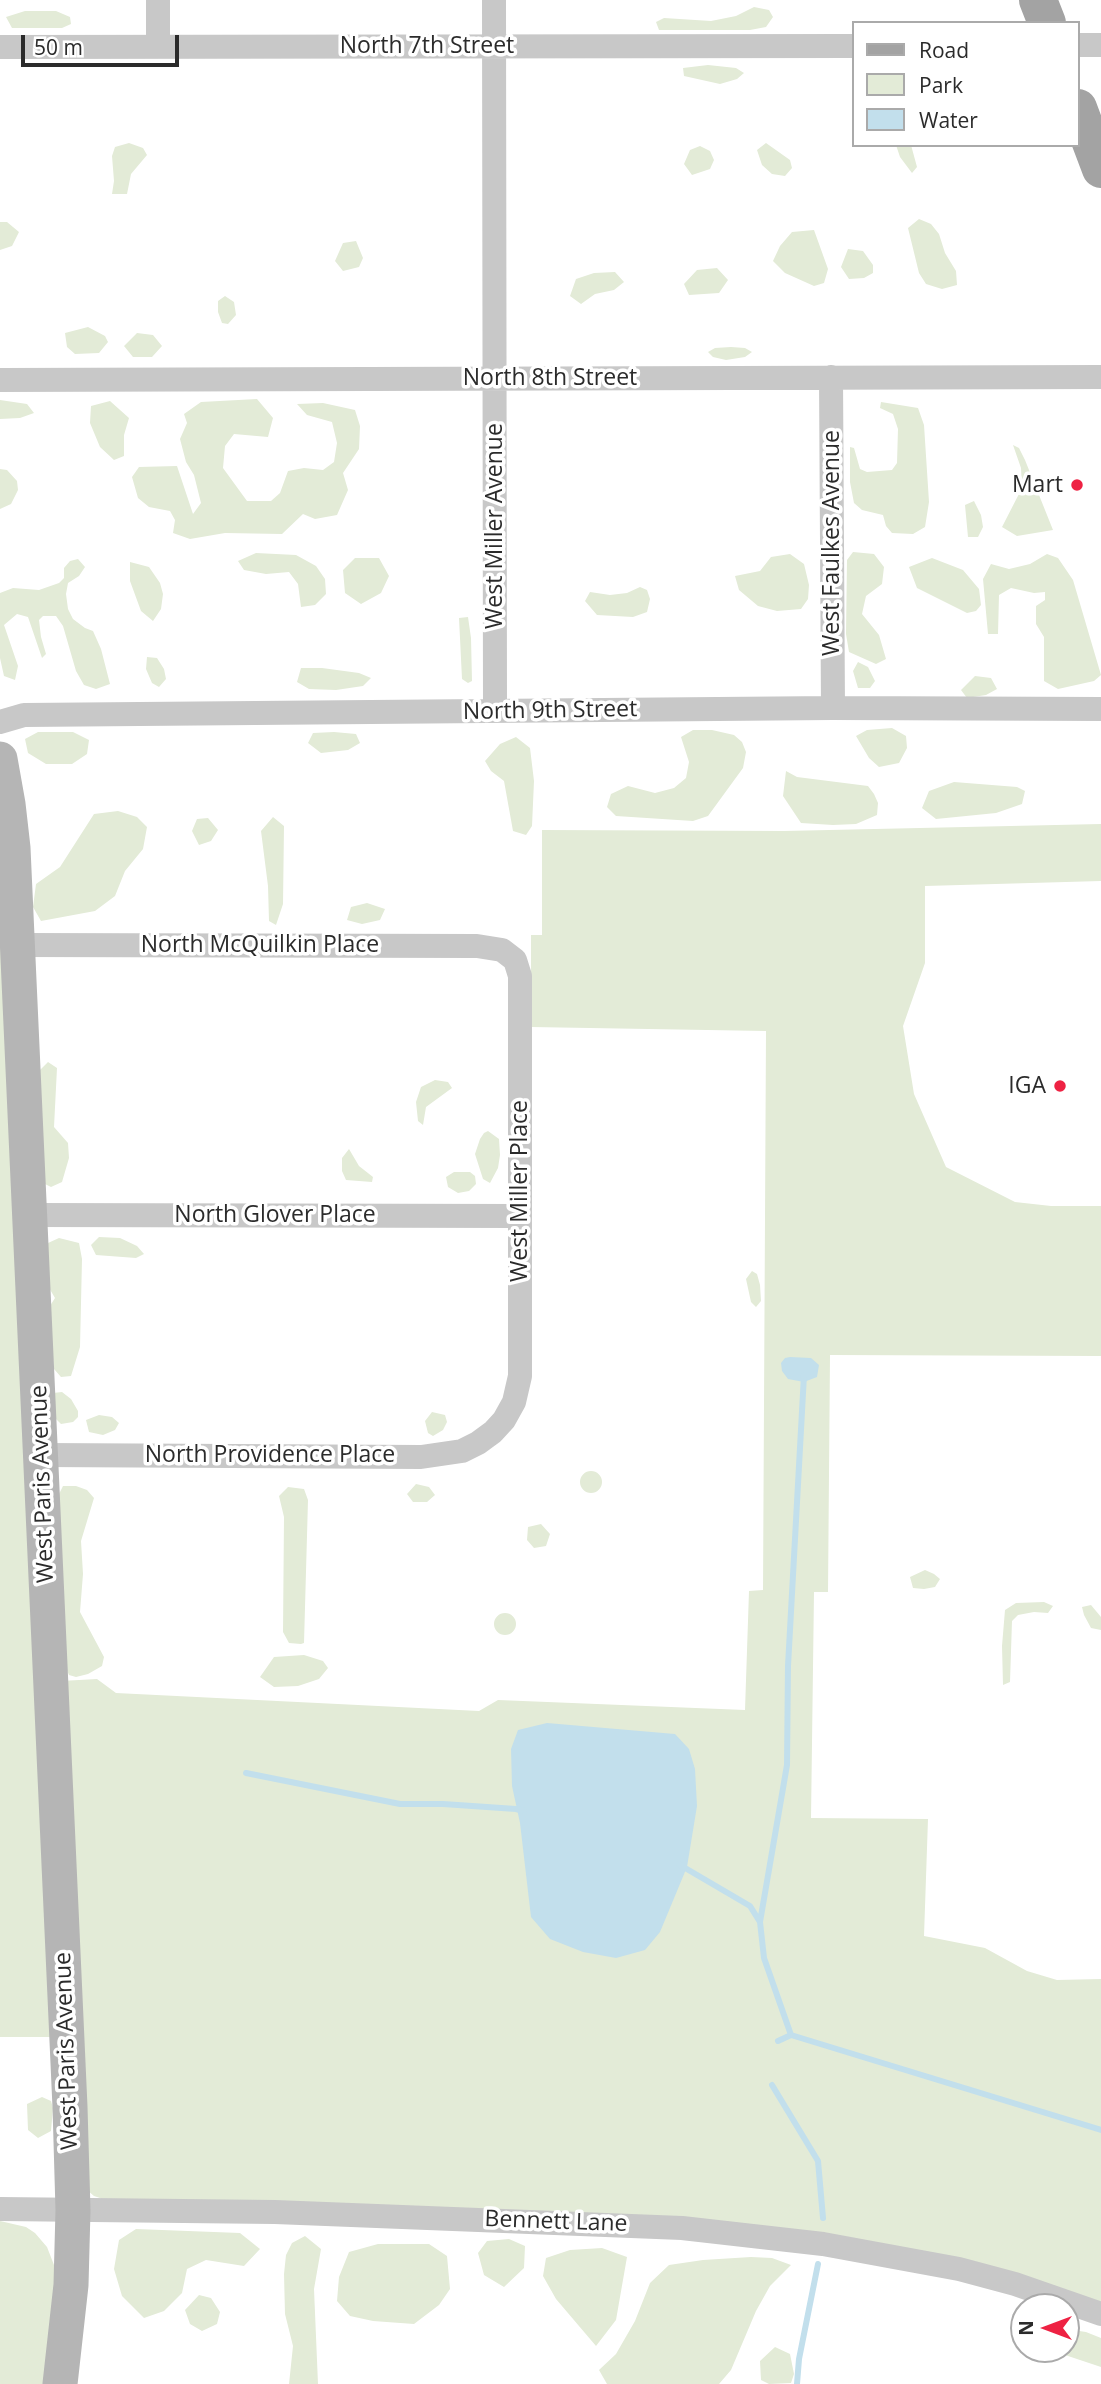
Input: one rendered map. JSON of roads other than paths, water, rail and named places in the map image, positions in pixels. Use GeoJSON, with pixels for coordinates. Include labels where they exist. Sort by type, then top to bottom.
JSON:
{"type":"FeatureCollection","features":[{"type":"Feature","properties":{"kind":"main road"},"geometry":{"type":"LineString","coordinates":[[1038,0],[1046,21]]}},
{"type":"Feature","properties":{"kind":"main road"},"geometry":{"type":"LineString","coordinates":[[1080,113],[1101,169]]}},
{"type":"Feature","properties":{"kind":"main road","name":"West Paris Avenue"},"geometry":{"type":"LineString","coordinates":[[0,760],[13,848],[68,2042],[73,2210],[71,2285],[60,2384]]}},
{"type":"Feature","properties":{"kind":"street"},"geometry":{"type":"LineString","coordinates":[[158,0],[158,46]]}},
{"type":"Feature","properties":{"kind":"street","name":"West Miller Avenue"},"geometry":{"type":"LineString","coordinates":[[494,0],[495,711]]}},
{"type":"Feature","properties":{"kind":"street"},"geometry":{"type":"LineString","coordinates":[[1080,45],[1101,45]]}},
{"type":"Feature","properties":{"kind":"street","name":"North 7th Street"},"geometry":{"type":"LineString","coordinates":[[0,47],[852,46]]}},
{"type":"Feature","properties":{"kind":"street","name":"West Faulkes Avenue"},"geometry":{"type":"LineString","coordinates":[[831,377],[833,708]]}},
{"type":"Feature","properties":{"kind":"street","name":"North 8th Street"},"geometry":{"type":"LineString","coordinates":[[0,380],[1101,377]]}},
{"type":"Feature","properties":{"kind":"street","name":"North 9th Street"},"geometry":{"type":"LineString","coordinates":[[0,722],[24,715],[833,708],[1101,709]]}},
{"type":"Feature","properties":{"kind":"street","name":"North McQuilkin Place"},"geometry":{"type":"LineString","coordinates":[[18,945],[463,946],[502,950]]}},
{"type":"Feature","properties":{"kind":"street","name":"West Miller Place"},"geometry":{"type":"LineString","coordinates":[[493,1432],[504,1420],[514,1402],[520,1376],[520,976],[515,960],[502,950]]}},
{"type":"Feature","properties":{"kind":"street","name":"North Glover Place"},"geometry":{"type":"LineString","coordinates":[[31,1215],[519,1216]]}},
{"type":"Feature","properties":{"kind":"street","name":"North Providence Place"},"geometry":{"type":"LineString","coordinates":[[42,1455],[421,1457],[462,1451],[493,1432]]}},
{"type":"Feature","properties":{"kind":"street","name":"Bennett Lane"},"geometry":{"type":"LineString","coordinates":[[0,2209],[275,2212],[682,2228],[823,2244],[959,2269],[1015,2284],[1101,2314]]}},
{"type":"Feature","properties":{"kind":"water"},"geometry":{"type":"Polygon","coordinates":[[[790,1357],[811,1358],[819,1365],[817,1377],[804,1382],[788,1379],[782,1371],[781,1363],[790,1357]]]}},
{"type":"Feature","properties":{"kind":"water"},"geometry":{"type":"Polygon","coordinates":[[[547,1723],[675,1734],[689,1749],[695,1769],[697,1806],[687,1867],[660,1932],[645,1950],[616,1958],[583,1952],[550,1939],[531,1917],[520,1823],[512,1786],[511,1749],[518,1730],[547,1723]]]}},
{"type":"Feature","properties":{"kind":"waterway"},"geometry":{"type":"LineString","coordinates":[[760,1922],[787,1765],[788,1666],[804,1375]]}},
{"type":"Feature","properties":{"kind":"waterway"},"geometry":{"type":"LineString","coordinates":[[246,1773],[400,1804],[443,1804],[524,1811]]}},
{"type":"Feature","properties":{"kind":"waterway"},"geometry":{"type":"LineString","coordinates":[[680,1865],[750,1906],[760,1922],[764,1958],[791,2035]]}},
{"type":"Feature","properties":{"kind":"waterway"},"geometry":{"type":"LineString","coordinates":[[778,2041],[791,2035],[1101,2130]]}},
{"type":"Feature","properties":{"kind":"waterway"},"geometry":{"type":"LineString","coordinates":[[772,2085],[818,2161],[823,2218]]}},
{"type":"Feature","properties":{"kind":"waterway"},"geometry":{"type":"LineString","coordinates":[[797,2384],[799,2359],[818,2264]]}},
{"type":"Feature","properties":{"kind":"place","name":"Mart"},"geometry":{"type":"Point","coordinates":[1077,485]}},
{"type":"Feature","properties":{"kind":"place","name":"IGA"},"geometry":{"type":"Point","coordinates":[1060,1086]}}]}
